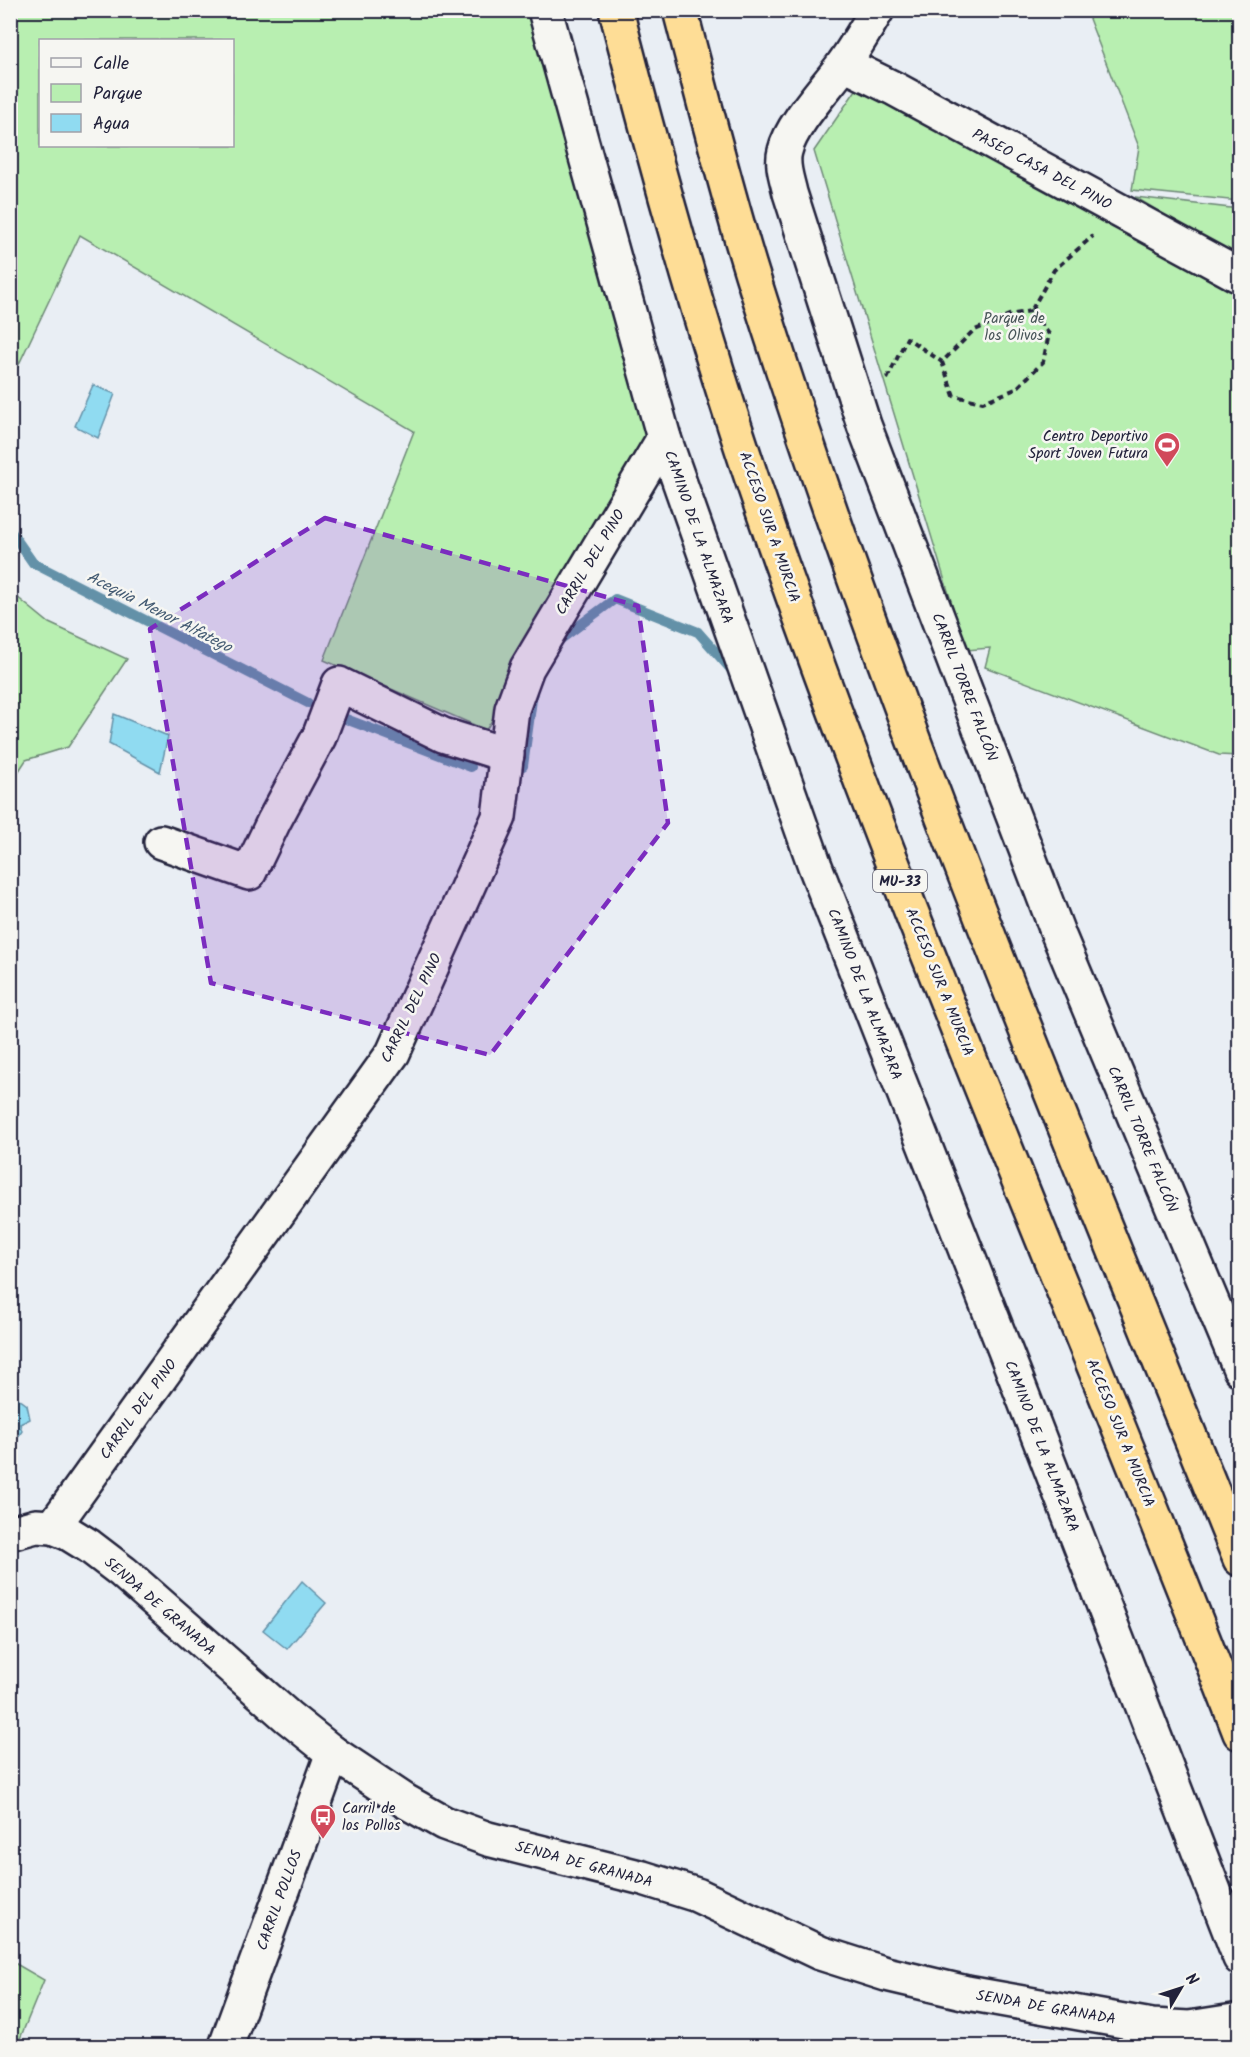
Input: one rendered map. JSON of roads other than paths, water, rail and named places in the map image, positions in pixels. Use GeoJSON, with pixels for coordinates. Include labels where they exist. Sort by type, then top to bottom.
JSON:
{"type":"FeatureCollection","features":[{"type":"Feature","properties":{"kind":"highway","name":"ACCESO SUR A MURCIA"},"geometry":{"type":"LineString","coordinates":[[616,10],[651,149],[693,293],[771,533],[871,807],[1184,1588],[1239,1733]]}},
{"type":"Feature","properties":{"kind":"highway"},"geometry":{"type":"LineString","coordinates":[[680,10],[751,270],[812,457],[876,641],[927,779],[1239,1559]]}},
{"type":"Feature","properties":{"kind":"street","name":"CAMINO DE LA ALMAZARA"},"geometry":{"type":"LineString","coordinates":[[545,10],[664,438],[815,866],[1017,1381],[1239,1958]]}},
{"type":"Feature","properties":{"kind":"street","name":"CARRIL TORRE FALCÓN"},"geometry":{"type":"LineString","coordinates":[[877,10],[844,64],[795,127],[784,152],[784,166],[790,193],[864,424],[1059,936],[1239,1370]]}},
{"type":"Feature","properties":{"kind":"street","name":"PASEO CASA DEL PINO"},"geometry":{"type":"LineString","coordinates":[[844,64],[895,89],[1239,276]]}},
{"type":"Feature","properties":{"kind":"street","name":"CARRIL DEL PINO"},"geometry":{"type":"LineString","coordinates":[[53,1527],[393,1053],[500,817],[512,709],[527,668],[664,438]]}},
{"type":"Feature","properties":{"kind":"street"},"geometry":{"type":"LineString","coordinates":[[161,842],[249,873],[319,737],[339,684],[443,735],[507,755]]}},
{"type":"Feature","properties":{"kind":"street"},"geometry":{"type":"LineString","coordinates":[[10,1533],[36,1527],[53,1527]]}},
{"type":"Feature","properties":{"kind":"street","name":"SENDA DE GRANADA"},"geometry":{"type":"LineString","coordinates":[[53,1527],[89,1546],[123,1572],[288,1717],[333,1753],[405,1801],[444,1823],[488,1839],[643,1878],[697,1895],[820,1953],[886,1974],[967,1993],[1152,2025],[1188,2028],[1239,2020]]}},
{"type":"Feature","properties":{"kind":"street","name":"CARRIL POLLOS"},"geometry":{"type":"LineString","coordinates":[[226,2046],[333,1753]]}},
{"type":"Feature","properties":{"kind":"water"},"geometry":{"type":"Polygon","coordinates":[[[93,385],[115,394],[98,438],[75,426],[93,385]]]}},
{"type":"Feature","properties":{"kind":"water"},"geometry":{"type":"Polygon","coordinates":[[[114,714],[168,736],[160,772],[109,744],[114,714]]]}},
{"type":"Feature","properties":{"kind":"water"},"geometry":{"type":"Polygon","coordinates":[[[11,1393],[27,1405],[30,1419],[20,1424],[22,1431],[16,1440],[11,1439],[11,1393]]]}},
{"type":"Feature","properties":{"kind":"water"},"geometry":{"type":"Polygon","coordinates":[[[302,1581],[326,1603],[287,1649],[263,1630],[302,1581]]]}},
{"type":"Feature","properties":{"kind":"waterway","name":"Acequia Menor Alfatego"},"geometry":{"type":"LineString","coordinates":[[10,530],[33,563],[308,703]]}},
{"type":"Feature","properties":{"kind":"waterway","name":"Acequia Menor Alfatego"},"geometry":{"type":"LineString","coordinates":[[557,642],[615,599],[698,632],[735,674]]}},
{"type":"Feature","properties":{"kind":"waterway","name":"Acequia Menor Alfatego"},"geometry":{"type":"LineString","coordinates":[[523,766],[533,692]]}},
{"type":"Feature","properties":{"kind":"waterway","name":"Acequia Menor Alfatego"},"geometry":{"type":"LineString","coordinates":[[338,716],[471,767]]}},
{"type":"Feature","properties":{"kind":"place","name":"Centro Deportivo Sport Joven Futura"},"geometry":{"type":"Point","coordinates":[1167,468]}},
{"type":"Feature","properties":{"kind":"place","name":"Carril de los Pollos"},"geometry":{"type":"Point","coordinates":[323,1840]}},
{"type":"Feature","properties":{"kind":"park label","name":"Parque de los Olivos"},"geometry":{"type":"Point","coordinates":[1014,326]}}]}
